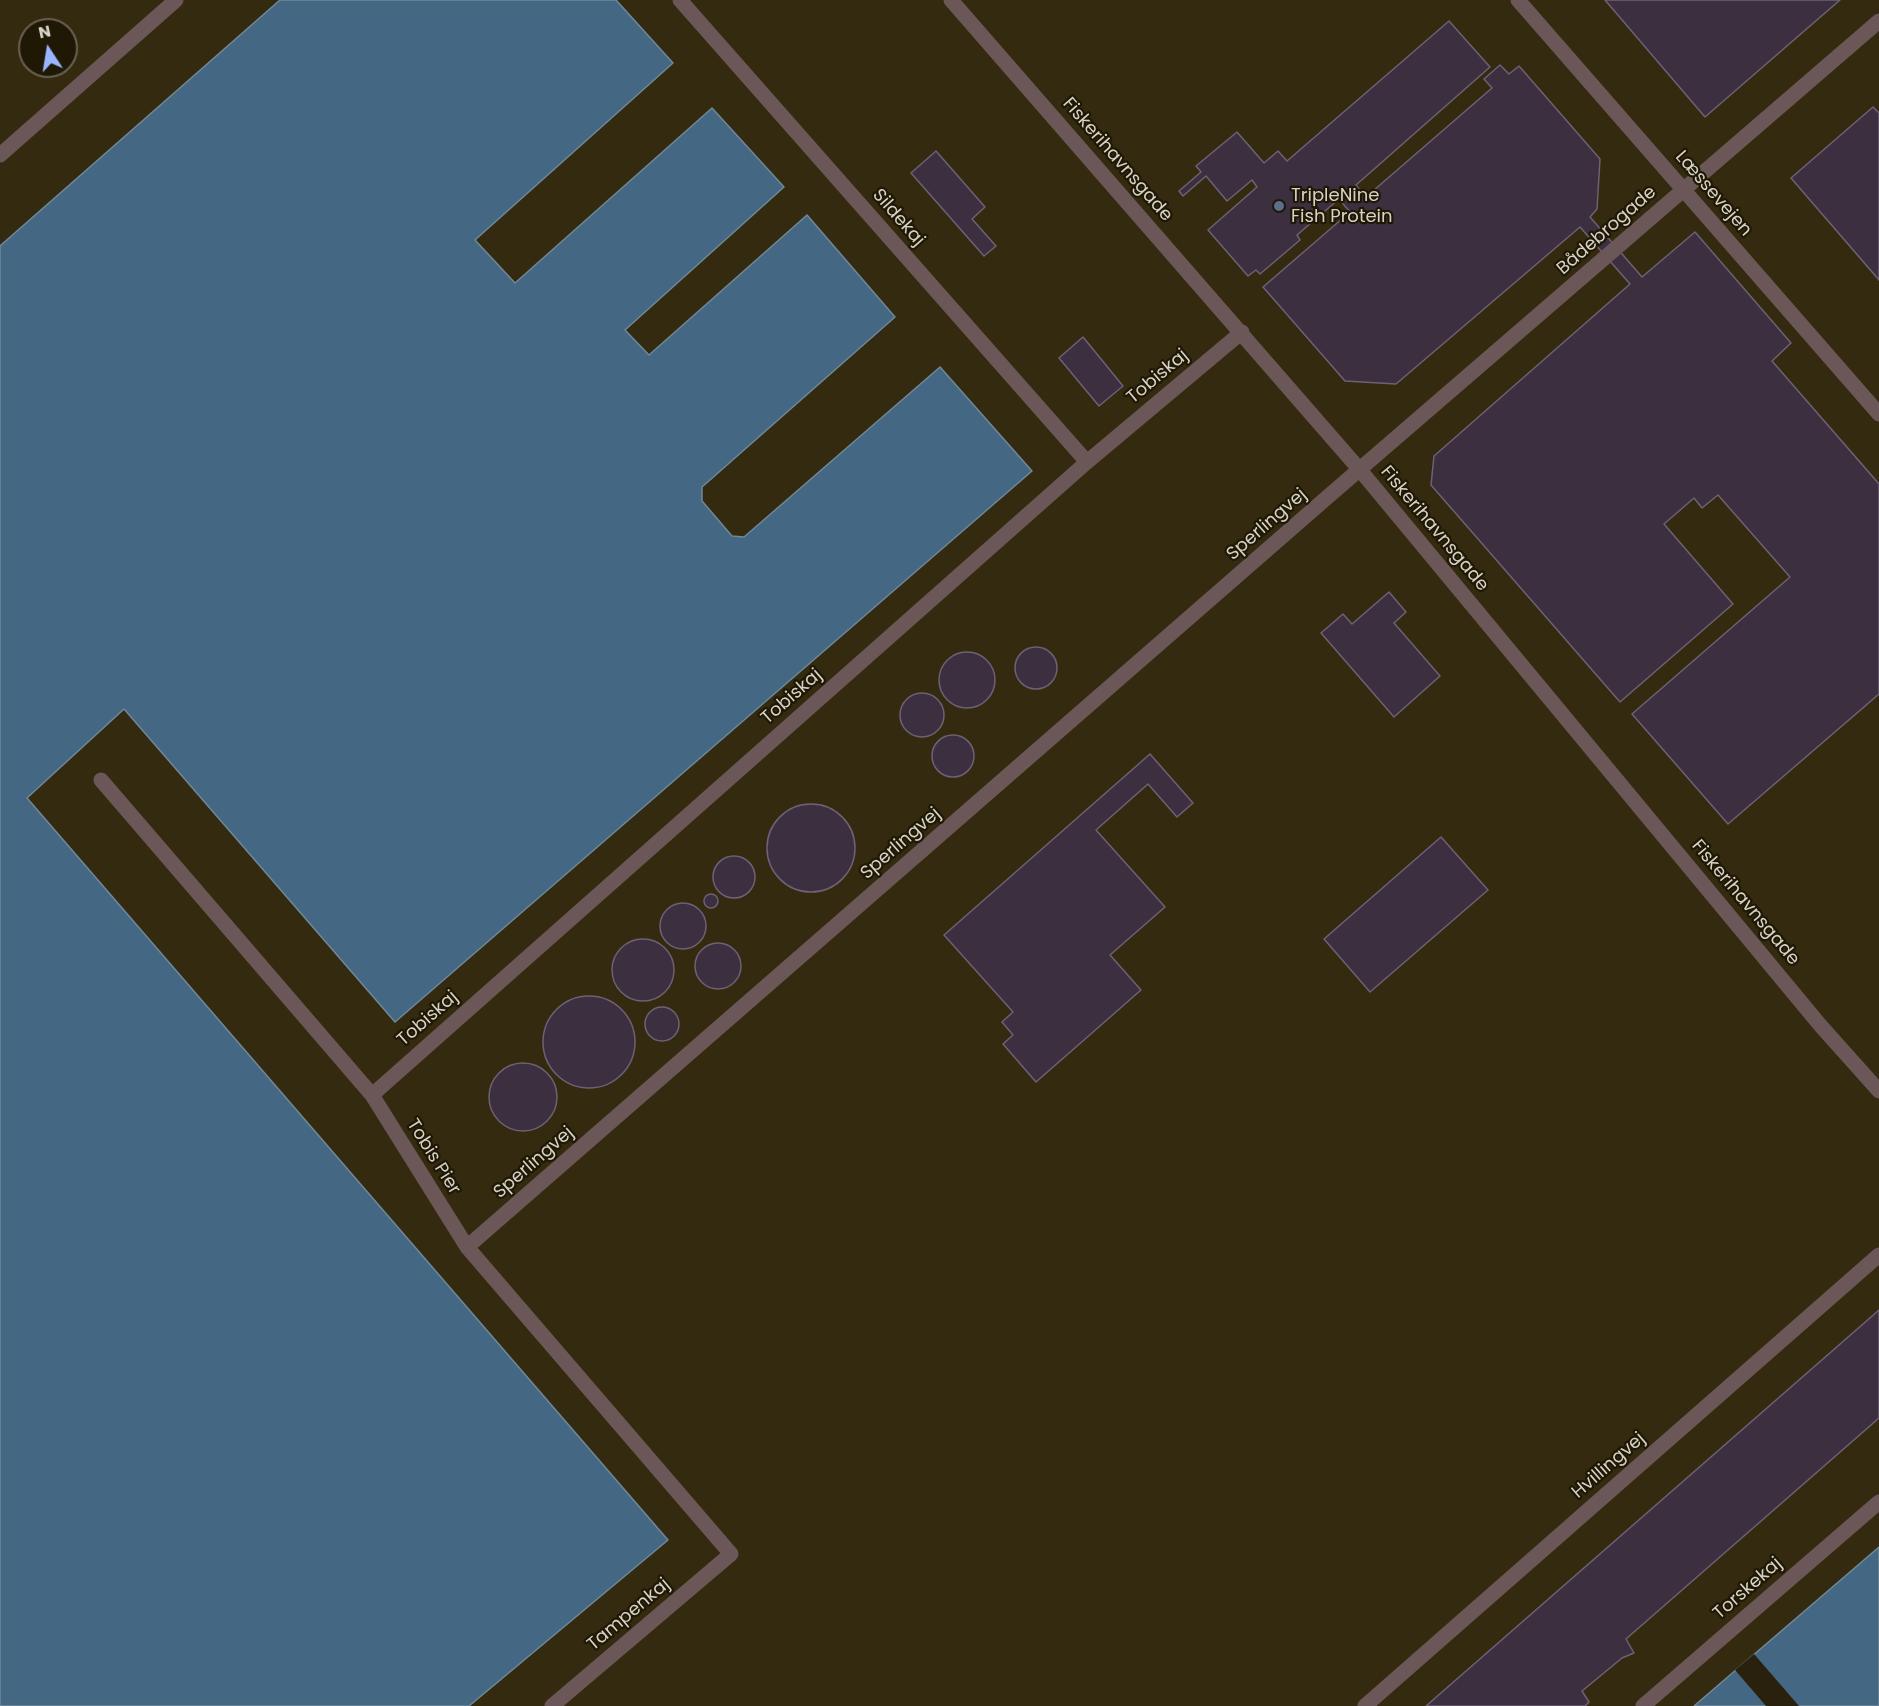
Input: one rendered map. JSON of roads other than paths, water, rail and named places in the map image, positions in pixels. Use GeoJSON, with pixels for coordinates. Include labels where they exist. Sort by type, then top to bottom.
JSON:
{"type":"FeatureCollection","features":[{"type":"Feature","properties":{"kind":"street"},"geometry":{"type":"LineString","coordinates":[[0,154],[176,0]]}},
{"type":"Feature","properties":{"kind":"street","name":"Sildekaj"},"geometry":{"type":"LineString","coordinates":[[680,0],[1087,462]]}},
{"type":"Feature","properties":{"kind":"street","name":"Fiskerihavnsgade"},"geometry":{"type":"LineString","coordinates":[[951,0],[1360,470],[1813,1016],[1879,1091]]}},
{"type":"Feature","properties":{"kind":"street","name":"Læssevejen"},"geometry":{"type":"LineString","coordinates":[[1518,0],[1879,414]]}},
{"type":"Feature","properties":{"kind":"street","name":"Bådebrogade"},"geometry":{"type":"LineString","coordinates":[[1360,470],[1879,21]]}},
{"type":"Feature","properties":{"kind":"street","name":"Tobiskaj"},"geometry":{"type":"LineString","coordinates":[[372,1095],[1087,462],[1242,332]]}},
{"type":"Feature","properties":{"kind":"street","name":"Sperlingvej"},"geometry":{"type":"LineString","coordinates":[[466,1247],[1360,470]]}},
{"type":"Feature","properties":{"kind":"street","name":"Tobis Pier"},"geometry":{"type":"LineString","coordinates":[[101,780],[372,1095],[466,1247],[731,1554]]}},
{"type":"Feature","properties":{"kind":"street","name":"Hvillingvej"},"geometry":{"type":"LineString","coordinates":[[1365,1706],[1879,1255]]}},
{"type":"Feature","properties":{"kind":"street","name":"Torskekaj"},"geometry":{"type":"LineString","coordinates":[[1643,1706],[1879,1502]]}},
{"type":"Feature","properties":{"kind":"street","name":"Tampenkaj"},"geometry":{"type":"LineString","coordinates":[[552,1706],[731,1554]]}},
{"type":"Feature","properties":{"kind":"water"},"geometry":{"type":"Polygon","coordinates":[[[280,0],[616,0],[673,63],[475,240],[515,283],[712,108],[784,187],[625,330],[649,355],[807,215],[895,317],[702,487],[702,501],[732,536],[744,537],[940,367],[1032,471],[395,1022],[124,709],[27,798],[668,1540],[469,1706],[0,1706],[0,246],[280,0]]]}},
{"type":"Feature","properties":{"kind":"water"},"geometry":{"type":"Polygon","coordinates":[[[1879,1547],[1879,1706],[1694,1706],[1879,1547]]]}},
{"type":"Feature","properties":{"kind":"place","name":"TripleNine Fish Protein"},"geometry":{"type":"Point","coordinates":[1279,206]}}]}
